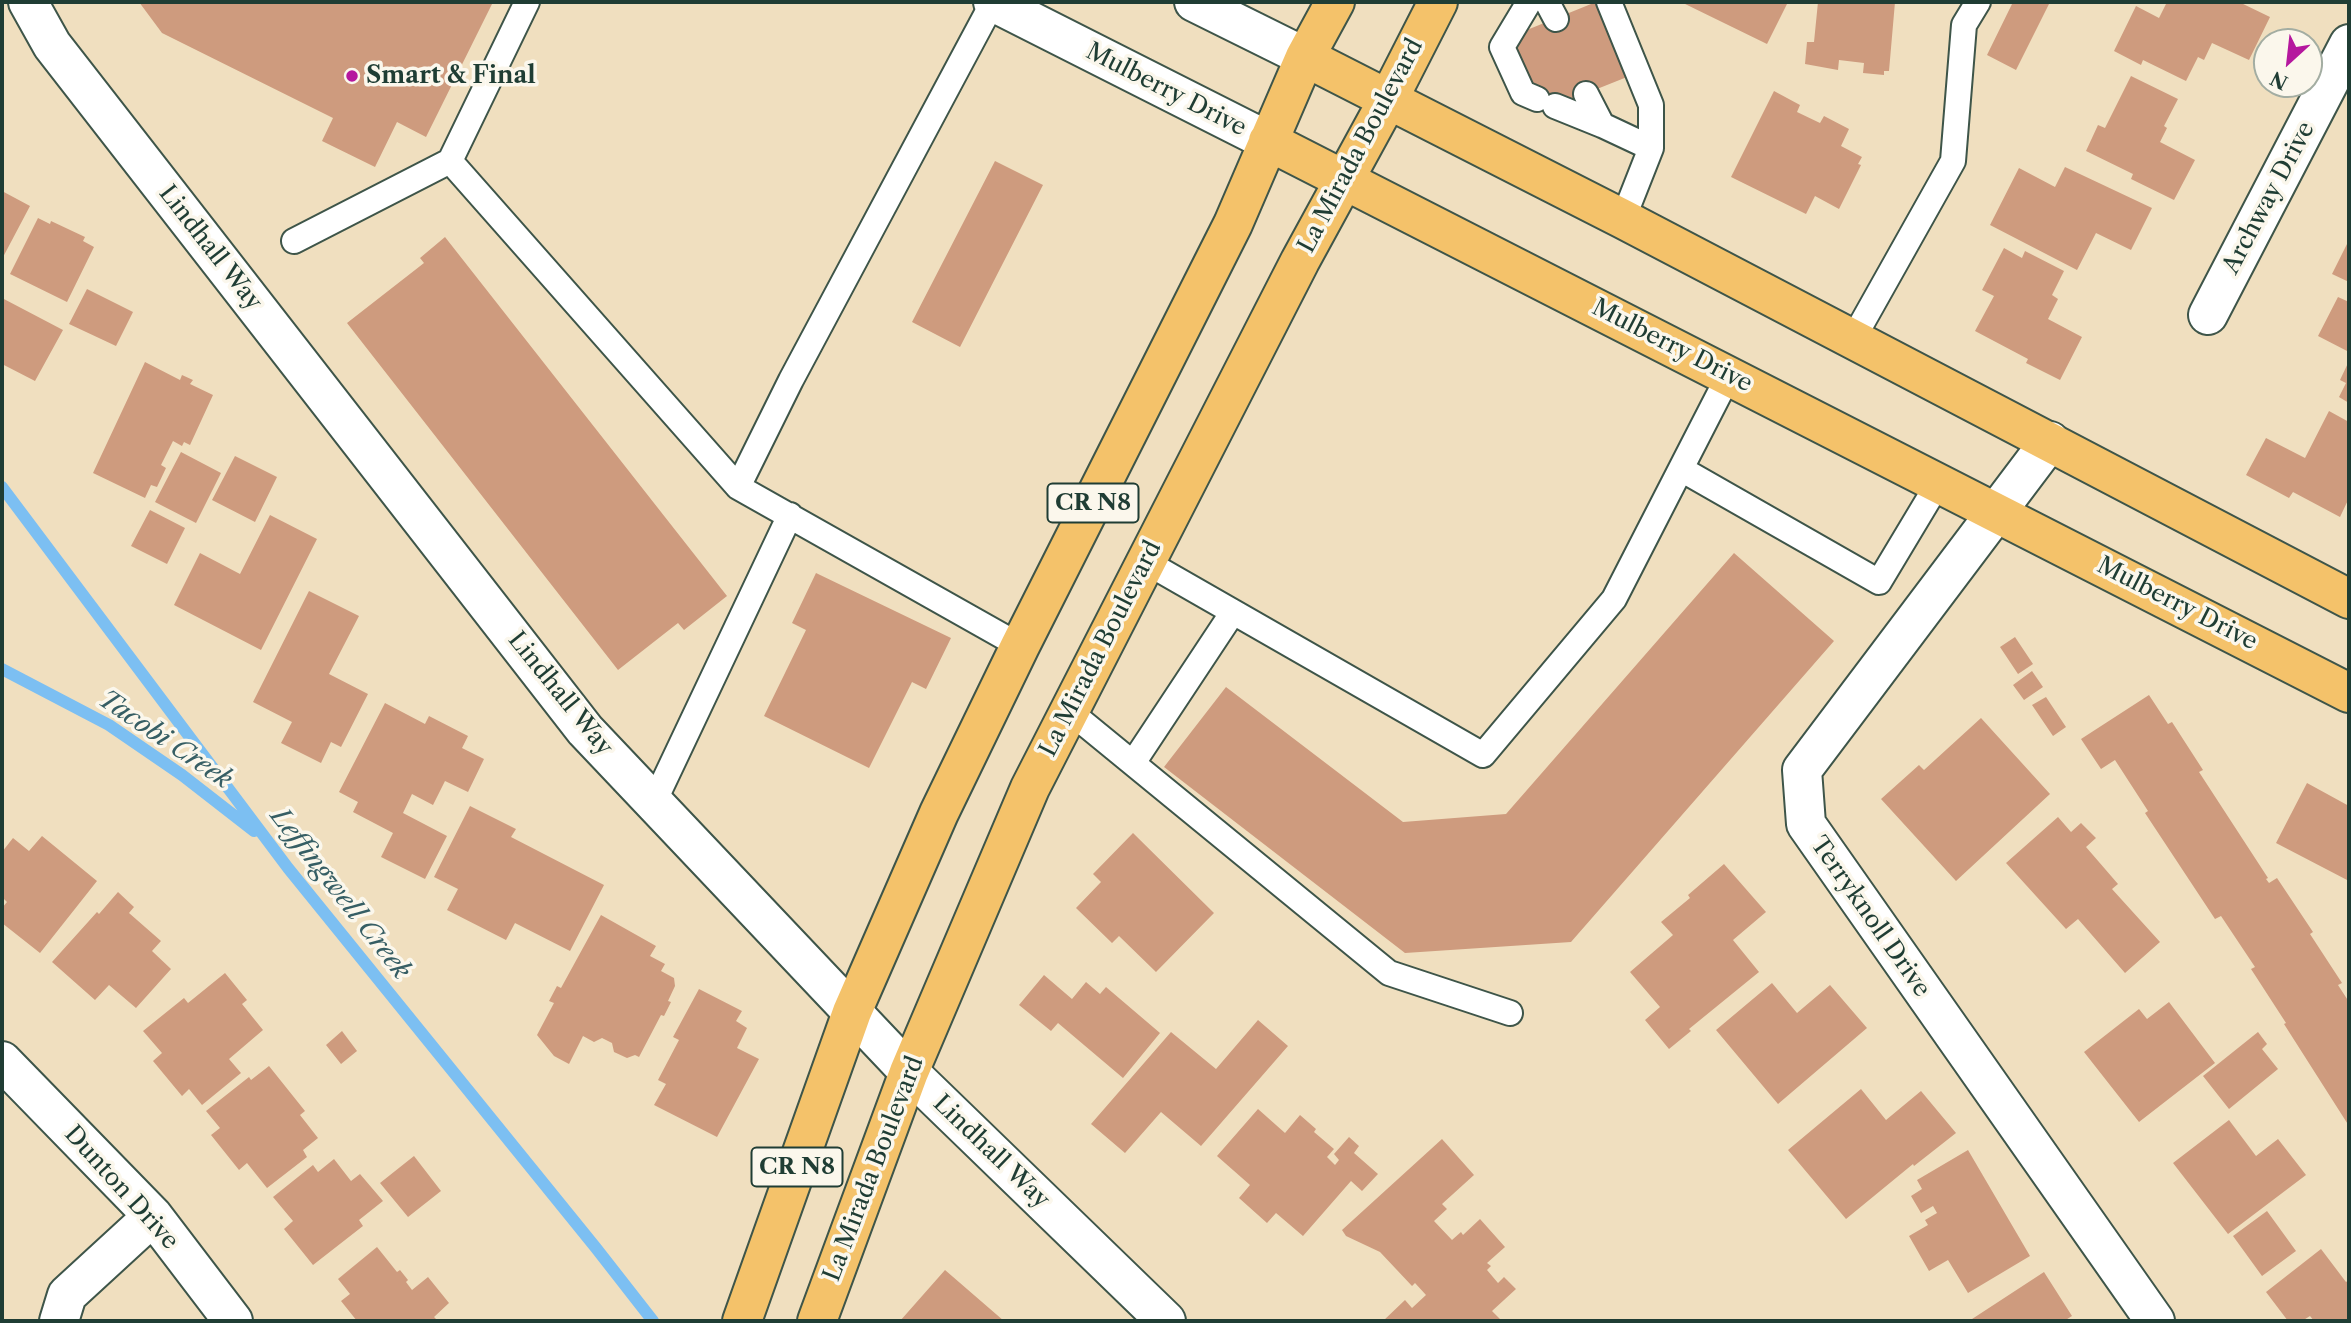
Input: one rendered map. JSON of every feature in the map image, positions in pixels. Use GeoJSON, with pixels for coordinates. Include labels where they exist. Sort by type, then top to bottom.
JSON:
{"type":"FeatureCollection","features":[{"type":"Feature","properties":{"kind":"main road","name":"CR N8"},"geometry":{"type":"LineString","coordinates":[[742,1321],[852,1013],[939,813],[1020,646],[1233,224],[1305,57],[1335,2]]}},
{"type":"Feature","properties":{"kind":"main road","name":"La Mirada Boulevard"},"geometry":{"type":"LineString","coordinates":[[817,1321],[909,1072],[1030,788],[1294,273],[1438,2]]}},
{"type":"Feature","properties":{"kind":"main road"},"geometry":{"type":"LineString","coordinates":[[1305,57],[1623,219],[2349,598]]}},
{"type":"Feature","properties":{"kind":"main road","name":"Mulberry Drive"},"geometry":{"type":"LineString","coordinates":[[1268,141],[2349,693]]}},
{"type":"Feature","properties":{"kind":"street","name":"Lindhall Way"},"geometry":{"type":"LineString","coordinates":[[29,2],[52,46],[585,730],[909,1072],[1166,1321]]}},
{"type":"Feature","properties":{"kind":"street","name":"Mulberry Drive"},"geometry":{"type":"LineString","coordinates":[[993,2],[1268,141]]}},
{"type":"Feature","properties":{"kind":"street"},"geometry":{"type":"LineString","coordinates":[[1194,2],[1305,57]]}},
{"type":"Feature","properties":{"kind":"street","name":"Archway Drive"},"geometry":{"type":"LineString","coordinates":[[2208,315],[2349,44]]}},
{"type":"Feature","properties":{"kind":"street","name":"Terryknoll Drive"},"geometry":{"type":"LineString","coordinates":[[2050,441],[1802,770],[1805,824],[2155,1321]]}},
{"type":"Feature","properties":{"kind":"street","name":"Dunton Drive"},"geometry":{"type":"LineString","coordinates":[[2,1061],[153,1216],[233,1321]]}},
{"type":"Feature","properties":{"kind":"street"},"geometry":{"type":"LineString","coordinates":[[59,1321],[68,1295],[153,1216]]}},
{"type":"Feature","properties":{"kind":"lane"},"geometry":{"type":"LineString","coordinates":[[294,241],[450,162],[527,2]]}},
{"type":"Feature","properties":{"kind":"lane"},"geometry":{"type":"LineString","coordinates":[[738,487],[791,380],[993,2]]}},
{"type":"Feature","properties":{"kind":"lane"},"geometry":{"type":"LineString","coordinates":[[1529,2],[1502,47],[1523,93],[1651,148]]}},
{"type":"Feature","properties":{"kind":"lane"},"geometry":{"type":"LineString","coordinates":[[1609,2],[1651,105],[1651,148],[1623,219]]}},
{"type":"Feature","properties":{"kind":"lane"},"geometry":{"type":"LineString","coordinates":[[1853,339],[1953,161],[1964,25],[1978,2]]}},
{"type":"Feature","properties":{"kind":"lane"},"geometry":{"type":"LineString","coordinates":[[1586,94],[1602,125]]}},
{"type":"Feature","properties":{"kind":"lane"},"geometry":{"type":"LineString","coordinates":[[450,162],[738,487],[1020,646]]}},
{"type":"Feature","properties":{"kind":"lane"},"geometry":{"type":"LineString","coordinates":[[1146,562],[1483,755],[1614,599],[1729,375]]}},
{"type":"Feature","properties":{"kind":"lane"},"geometry":{"type":"LineString","coordinates":[[1681,469],[1879,582],[1939,482]]}},
{"type":"Feature","properties":{"kind":"lane"},"geometry":{"type":"LineString","coordinates":[[654,802],[790,515]]}},
{"type":"Feature","properties":{"kind":"lane"},"geometry":{"type":"LineString","coordinates":[[1133,763],[1233,612]]}},
{"type":"Feature","properties":{"kind":"lane"},"geometry":{"type":"LineString","coordinates":[[1069,711],[1388,973],[1510,1013]]}},
{"type":"Feature","properties":{"kind":"building","name":"Smart & Final"},"geometry":{"type":"Polygon","coordinates":[[[139,2],[493,2],[426,137],[397,122],[375,167],[322,141],[333,118],[162,33],[139,2]]]}},
{"type":"Feature","properties":{"kind":"building"},"geometry":{"type":"Polygon","coordinates":[[[1596,2],[1627,77],[1542,111],[1512,36],[1596,2]]]}},
{"type":"Feature","properties":{"kind":"building"},"geometry":{"type":"Polygon","coordinates":[[[1681,2],[1788,2],[1767,44],[1681,2]]]}},
{"type":"Feature","properties":{"kind":"building"},"geometry":{"type":"Polygon","coordinates":[[[1818,2],[1895,2],[1889,71],[1884,71],[1884,75],[1863,73],[1864,63],[1839,60],[1838,70],[1805,64],[1807,42],[1814,42],[1818,2]]]}},
{"type":"Feature","properties":{"kind":"building"},"geometry":{"type":"Polygon","coordinates":[[[2013,2],[2050,2],[2016,70],[1987,55],[2013,2]]]}},
{"type":"Feature","properties":{"kind":"building"},"geometry":{"type":"Polygon","coordinates":[[[2167,2],[2239,2],[2270,17],[2265,28],[2253,28],[2253,52],[2249,60],[2212,43],[2204,60],[2198,57],[2186,81],[2143,60],[2141,65],[2114,51],[2136,6],[2159,18],[2167,2]]]}},
{"type":"Feature","properties":{"kind":"building"},"geometry":{"type":"Polygon","coordinates":[[[2131,76],[2178,99],[2164,126],[2167,128],[2160,142],[2195,160],[2174,200],[2131,179],[2133,174],[2086,151],[2098,125],[2105,128],[2131,76]]]}},
{"type":"Feature","properties":{"kind":"building"},"geometry":{"type":"Polygon","coordinates":[[[1774,91],[1800,105],[1797,112],[1820,123],[1824,116],[1849,129],[1841,146],[1862,157],[1858,164],[1861,165],[1839,209],[1815,196],[1806,214],[1731,177],[1774,91]]]}},
{"type":"Feature","properties":{"kind":"building"},"geometry":{"type":"Polygon","coordinates":[[[995,161],[1043,185],[960,347],[912,322],[995,161]]]}},
{"type":"Feature","properties":{"kind":"building"},"geometry":{"type":"Polygon","coordinates":[[[2065,167],[2152,208],[2131,250],[2096,233],[2077,270],[1990,225],[2019,168],[2055,187],[2065,167]]]}},
{"type":"Feature","properties":{"kind":"building"},"geometry":{"type":"Polygon","coordinates":[[[2,191],[30,206],[2,259],[2,191]]]}},
{"type":"Feature","properties":{"kind":"building"},"geometry":{"type":"Polygon","coordinates":[[[38,218],[85,237],[83,241],[94,247],[67,302],[10,274],[38,218]]]}},
{"type":"Feature","properties":{"kind":"building"},"geometry":{"type":"Polygon","coordinates":[[[445,237],[727,596],[684,630],[678,623],[618,670],[347,323],[424,263],[420,258],[445,237]]]}},
{"type":"Feature","properties":{"kind":"building"},"geometry":{"type":"Polygon","coordinates":[[[2349,240],[2349,282],[2332,274],[2349,240]]]}},
{"type":"Feature","properties":{"kind":"building"},"geometry":{"type":"Polygon","coordinates":[[[2004,248],[2022,258],[2025,251],[2064,271],[2052,295],[2058,299],[2048,319],[2082,337],[2060,380],[2026,363],[2028,359],[1975,331],[1994,296],[1982,290],[2004,248]]]}},
{"type":"Feature","properties":{"kind":"building"},"geometry":{"type":"Polygon","coordinates":[[[87,289],[133,312],[116,346],[69,324],[87,289]]]}},
{"type":"Feature","properties":{"kind":"building"},"geometry":{"type":"Polygon","coordinates":[[[2338,297],[2349,302],[2349,352],[2318,336],[2338,297]]]}},
{"type":"Feature","properties":{"kind":"building"},"geometry":{"type":"Polygon","coordinates":[[[2,298],[63,330],[35,381],[2,364],[2,298]]]}},
{"type":"Feature","properties":{"kind":"building"},"geometry":{"type":"Polygon","coordinates":[[[2349,361],[2349,403],[2339,397],[2346,383],[2340,380],[2349,361]]]}},
{"type":"Feature","properties":{"kind":"building"},"geometry":{"type":"Polygon","coordinates":[[[145,362],[180,380],[182,375],[193,380],[190,384],[213,395],[190,445],[184,442],[182,446],[173,441],[161,465],[166,468],[157,487],[151,485],[145,498],[93,473],[145,362]]]}},
{"type":"Feature","properties":{"kind":"building"},"geometry":{"type":"Polygon","coordinates":[[[2329,411],[2349,422],[2349,498],[2340,517],[2293,492],[2289,498],[2246,475],[2266,438],[2305,458],[2329,411]]]}},
{"type":"Feature","properties":{"kind":"building"},"geometry":{"type":"Polygon","coordinates":[[[181,452],[221,473],[196,523],[155,502],[181,452]]]}},
{"type":"Feature","properties":{"kind":"building"},"geometry":{"type":"Polygon","coordinates":[[[235,456],[277,477],[255,522],[212,500],[235,456]]]}},
{"type":"Feature","properties":{"kind":"building"},"geometry":{"type":"Polygon","coordinates":[[[150,510],[185,528],[167,564],[131,546],[150,510]]]}},
{"type":"Feature","properties":{"kind":"building"},"geometry":{"type":"Polygon","coordinates":[[[270,515],[317,539],[261,650],[174,605],[200,553],[240,574],[270,515]]]}},
{"type":"Feature","properties":{"kind":"building"},"geometry":{"type":"Polygon","coordinates":[[[1734,553],[1834,641],[1571,942],[1405,953],[1164,767],[1226,687],[1403,822],[1506,814],[1734,553]]]}},
{"type":"Feature","properties":{"kind":"building"},"geometry":{"type":"Polygon","coordinates":[[[816,573],[951,638],[926,689],[912,682],[869,768],[764,716],[806,630],[792,623],[816,573]]]}},
{"type":"Feature","properties":{"kind":"building"},"geometry":{"type":"Polygon","coordinates":[[[309,591],[359,616],[329,674],[368,694],[341,747],[331,742],[321,763],[281,743],[292,722],[253,702],[309,591]]]}},
{"type":"Feature","properties":{"kind":"building"},"geometry":{"type":"Polygon","coordinates":[[[2015,637],[2033,664],[2018,674],[2000,647],[2015,637]]]}},
{"type":"Feature","properties":{"kind":"building"},"geometry":{"type":"Polygon","coordinates":[[[2032,671],[2043,687],[2024,700],[2013,685],[2032,671]]]}},
{"type":"Feature","properties":{"kind":"building"},"geometry":{"type":"Polygon","coordinates":[[[2149,695],[2168,724],[2172,722],[2203,770],[2199,772],[2268,878],[2266,879],[2269,883],[2277,878],[2313,932],[2310,934],[2342,983],[2338,985],[2349,1002],[2349,1126],[2251,969],[2255,967],[2221,916],[2215,919],[2145,813],[2148,811],[2115,760],[2101,769],[2081,739],[2149,695]]]}},
{"type":"Feature","properties":{"kind":"building"},"geometry":{"type":"Polygon","coordinates":[[[2046,697],[2066,727],[2053,736],[2032,705],[2046,697]]]}},
{"type":"Feature","properties":{"kind":"building"},"geometry":{"type":"Polygon","coordinates":[[[385,703],[425,724],[429,716],[468,736],[462,748],[484,759],[468,792],[445,781],[433,805],[412,794],[403,813],[447,836],[425,879],[381,857],[393,833],[353,812],[358,802],[339,792],[385,703]]]}},
{"type":"Feature","properties":{"kind":"building"},"geometry":{"type":"Polygon","coordinates":[[[1981,718],[2050,794],[1956,881],[1881,799],[1919,765],[1924,770],[1981,718]]]}},
{"type":"Feature","properties":{"kind":"building"},"geometry":{"type":"Polygon","coordinates":[[[2307,783],[2349,806],[2349,881],[2276,843],[2307,783]]]}},
{"type":"Feature","properties":{"kind":"building"},"geometry":{"type":"Polygon","coordinates":[[[470,806],[516,829],[511,837],[604,885],[570,951],[515,923],[506,940],[447,910],[458,889],[434,877],[470,806]]]}},
{"type":"Feature","properties":{"kind":"building"},"geometry":{"type":"Polygon","coordinates":[[[2058,817],[2071,832],[2081,823],[2096,838],[2086,847],[2118,884],[2112,889],[2160,942],[2125,973],[2078,919],[2066,929],[2006,863],[2058,817]]]}},
{"type":"Feature","properties":{"kind":"building"},"geometry":{"type":"Polygon","coordinates":[[[1133,833],[1214,913],[1156,972],[1119,936],[1112,943],[1076,908],[1101,882],[1093,874],[1133,833]]]}},
{"type":"Feature","properties":{"kind":"building"},"geometry":{"type":"Polygon","coordinates":[[[42,836],[97,881],[40,953],[2,923],[2,908],[7,902],[2,897],[2,852],[13,838],[29,851],[42,836]]]}},
{"type":"Feature","properties":{"kind":"building"},"geometry":{"type":"Polygon","coordinates":[[[1724,864],[1766,912],[1733,940],[1759,972],[1689,1029],[1691,1031],[1669,1049],[1645,1020],[1660,1007],[1630,972],[1673,935],[1661,922],[1724,864]]]}},
{"type":"Feature","properties":{"kind":"building"},"geometry":{"type":"Polygon","coordinates":[[[118,892],[134,907],[129,913],[161,941],[152,951],[171,969],[136,1008],[109,985],[95,1000],[52,962],[118,892]]]}},
{"type":"Feature","properties":{"kind":"building"},"geometry":{"type":"Polygon","coordinates":[[[601,915],[656,946],[650,956],[665,964],[661,971],[674,978],[675,986],[664,1016],[661,1015],[639,1057],[635,1055],[627,1058],[614,1052],[612,1043],[602,1038],[594,1042],[583,1036],[569,1064],[554,1056],[537,1035],[554,1003],[549,1001],[557,986],[561,988],[601,915]]]}},
{"type":"Feature","properties":{"kind":"building"},"geometry":{"type":"Polygon","coordinates":[[[225,973],[247,1000],[242,1004],[263,1030],[229,1059],[241,1073],[202,1105],[189,1089],[182,1096],[153,1061],[162,1053],[143,1031],[184,998],[188,1003],[225,973]]]}},
{"type":"Feature","properties":{"kind":"building"},"geometry":{"type":"Polygon","coordinates":[[[1044,975],[1072,999],[1086,982],[1100,994],[1106,987],[1160,1033],[1123,1078],[1058,1023],[1051,1031],[1019,1005],[1044,975]]]}},
{"type":"Feature","properties":{"kind":"building"},"geometry":{"type":"Polygon","coordinates":[[[1772,983],[1797,1013],[1830,985],[1867,1028],[1778,1104],[1716,1030],[1772,983]]]}},
{"type":"Feature","properties":{"kind":"building"},"geometry":{"type":"Polygon","coordinates":[[[699,989],[742,1011],[736,1021],[747,1028],[737,1048],[759,1059],[717,1137],[654,1105],[666,1084],[658,1080],[679,1040],[673,1037],[699,989]]]}},
{"type":"Feature","properties":{"kind":"building"},"geometry":{"type":"Polygon","coordinates":[[[2169,1002],[2215,1063],[2139,1122],[2084,1052],[2139,1009],[2147,1019],[2169,1002]]]}},
{"type":"Feature","properties":{"kind":"building"},"geometry":{"type":"Polygon","coordinates":[[[1258,1020],[1288,1046],[1201,1146],[1161,1112],[1125,1153],[1091,1124],[1171,1032],[1216,1069],[1258,1020]]]}},
{"type":"Feature","properties":{"kind":"building"},"geometry":{"type":"Polygon","coordinates":[[[342,1031],[357,1051],[341,1064],[326,1045],[342,1031]]]}},
{"type":"Feature","properties":{"kind":"building"},"geometry":{"type":"Polygon","coordinates":[[[2258,1032],[2267,1044],[2262,1049],[2278,1069],[2229,1109],[2203,1076],[2258,1032]]]}},
{"type":"Feature","properties":{"kind":"building"},"geometry":{"type":"Polygon","coordinates":[[[269,1066],[305,1111],[300,1115],[318,1138],[303,1150],[307,1157],[267,1188],[247,1163],[239,1170],[211,1135],[220,1128],[206,1111],[249,1077],[251,1080],[269,1066]]]}},
{"type":"Feature","properties":{"kind":"building"},"geometry":{"type":"Polygon","coordinates":[[[1861,1089],[1886,1120],[1921,1091],[1956,1133],[1846,1219],[1788,1150],[1861,1089]]]}},
{"type":"Feature","properties":{"kind":"building"},"geometry":{"type":"Polygon","coordinates":[[[1258,1109],[1285,1133],[1300,1115],[1316,1129],[1314,1132],[1334,1149],[1327,1157],[1335,1165],[1339,1160],[1334,1154],[1349,1137],[1359,1146],[1354,1153],[1378,1174],[1362,1191],[1351,1181],[1303,1236],[1276,1213],[1267,1223],[1239,1198],[1250,1185],[1217,1156],[1258,1109]]]}},
{"type":"Feature","properties":{"kind":"building"},"geometry":{"type":"Polygon","coordinates":[[[2229,1120],[2256,1156],[2278,1139],[2306,1175],[2228,1234],[2173,1163],[2229,1120]]]}},
{"type":"Feature","properties":{"kind":"building"},"geometry":{"type":"Polygon","coordinates":[[[1442,1139],[1474,1175],[1442,1204],[1447,1209],[1434,1221],[1452,1240],[1461,1232],[1463,1235],[1480,1219],[1505,1247],[1487,1263],[1491,1266],[1487,1270],[1498,1283],[1504,1277],[1516,1289],[1492,1311],[1502,1321],[1383,1321],[1405,1300],[1412,1308],[1426,1295],[1415,1283],[1412,1286],[1380,1252],[1346,1236],[1342,1230],[1442,1139]]]}},
{"type":"Feature","properties":{"kind":"building"},"geometry":{"type":"Polygon","coordinates":[[[1968,1150],[2030,1256],[1968,1293],[1948,1260],[1929,1271],[1909,1236],[1928,1225],[1925,1220],[1937,1213],[1933,1206],[1921,1213],[1911,1196],[1922,1189],[1917,1180],[1968,1150]]]}},
{"type":"Feature","properties":{"kind":"building"},"geometry":{"type":"Polygon","coordinates":[[[414,1156],[441,1191],[408,1217],[380,1183],[414,1156]]]}},
{"type":"Feature","properties":{"kind":"building"},"geometry":{"type":"Polygon","coordinates":[[[334,1159],[351,1181],[360,1174],[383,1201],[359,1220],[363,1226],[313,1265],[284,1229],[293,1221],[273,1197],[313,1165],[318,1172],[334,1159]]]}},
{"type":"Feature","properties":{"kind":"building"},"geometry":{"type":"Polygon","coordinates":[[[2267,1211],[2296,1251],[2262,1276],[2233,1236],[2267,1211]]]}},
{"type":"Feature","properties":{"kind":"building"},"geometry":{"type":"Polygon","coordinates":[[[377,1247],[397,1272],[400,1270],[412,1290],[428,1277],[449,1303],[434,1317],[438,1321],[357,1321],[341,1301],[350,1294],[338,1279],[377,1247]]]}},
{"type":"Feature","properties":{"kind":"building"},"geometry":{"type":"Polygon","coordinates":[[[2321,1249],[2346,1282],[2349,1280],[2349,1321],[2314,1321],[2310,1316],[2302,1321],[2288,1321],[2266,1292],[2321,1249]]]}},
{"type":"Feature","properties":{"kind":"building"},"geometry":{"type":"Polygon","coordinates":[[[945,1270],[1004,1321],[900,1321],[945,1270]]]}},
{"type":"Feature","properties":{"kind":"building"},"geometry":{"type":"Polygon","coordinates":[[[2044,1272],[2072,1316],[2064,1321],[1969,1321],[2044,1272]]]}},
{"type":"Feature","properties":{"kind":"waterway","name":"Leffingwell Creek"},"geometry":{"type":"LineString","coordinates":[[2,487],[288,868],[653,1321]]}},
{"type":"Feature","properties":{"kind":"waterway","name":"Tacobi Creek"},"geometry":{"type":"LineString","coordinates":[[2,669],[109,725],[182,775],[254,831]]}},
{"type":"Feature","properties":{"kind":"place","name":"Smart & Final"},"geometry":{"type":"Point","coordinates":[352,76]}}]}
